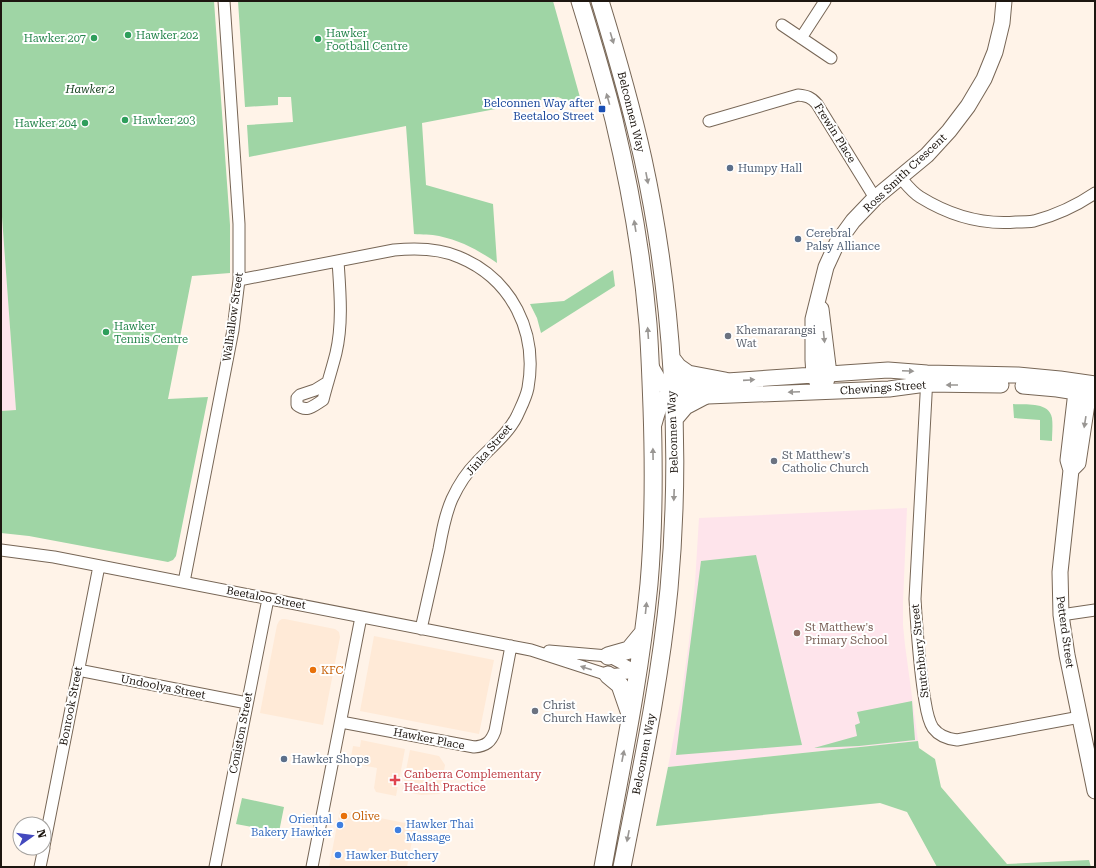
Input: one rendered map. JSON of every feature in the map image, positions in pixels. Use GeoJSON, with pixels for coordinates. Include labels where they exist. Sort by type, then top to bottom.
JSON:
{"type":"FeatureCollection","features":[{"type":"Feature","properties":{"kind":"main road","name":"Belconnen Way"},"geometry":{"type":"LineString","coordinates":[[580,1],[614,120],[628,184],[642,271],[648,322],[653,428],[654,477],[652,533],[644,632],[631,716],[602,867]]}},
{"type":"Feature","properties":{"kind":"main road","name":"Belconnen Way"},"geometry":{"type":"LineString","coordinates":[[600,1],[632,110],[653,212],[667,317],[674,419],[675,478],[673,534],[664,640],[653,708],[622,867]]}},
{"type":"Feature","properties":{"kind":"main road"},"geometry":{"type":"LineString","coordinates":[[599,66],[618,61]]}},
{"type":"Feature","properties":{"kind":"main road"},"geometry":{"type":"LineString","coordinates":[[671,358],[678,367],[688,374],[725,381]]}},
{"type":"Feature","properties":{"kind":"main road"},"geometry":{"type":"LineString","coordinates":[[674,419],[685,406],[704,396]]}},
{"type":"Feature","properties":{"kind":"main road"},"geometry":{"type":"LineString","coordinates":[[608,656],[629,650],[644,632]]}},
{"type":"Feature","properties":{"kind":"main road"},"geometry":{"type":"LineString","coordinates":[[653,708],[649,685],[638,672],[650,665],[664,640]]}},
{"type":"Feature","properties":{"kind":"main road"},"geometry":{"type":"LineString","coordinates":[[608,675],[620,685],[631,716]]}},
{"type":"Feature","properties":{"kind":"street","name":"Walhallow Street"},"geometry":{"type":"LineString","coordinates":[[184,582],[233,330],[239,280],[239,224],[224,1]]}},
{"type":"Feature","properties":{"kind":"street"},"geometry":{"type":"LineString","coordinates":[[801,38],[825,1]]}},
{"type":"Feature","properties":{"kind":"street","name":"Ross Smith Crescent"},"geometry":{"type":"LineString","coordinates":[[822,375],[819,298],[826,267],[837,243],[853,221],[875,198],[927,155],[949,131],[968,106],[984,80],[995,52],[1002,23],[1004,1]]}},
{"type":"Feature","properties":{"kind":"street"},"geometry":{"type":"LineString","coordinates":[[782,25],[831,58]]}},
{"type":"Feature","properties":{"kind":"street","name":"Frewin Place"},"geometry":{"type":"LineString","coordinates":[[709,121],[798,95],[808,96],[817,104],[875,198]]}},
{"type":"Feature","properties":{"kind":"street"},"geometry":{"type":"LineString","coordinates":[[900,177],[918,196],[942,209],[965,218],[992,222],[1006,223],[1032,221],[1058,213],[1083,202],[1095,193]]}},
{"type":"Feature","properties":{"kind":"street","name":"Jinka Street"},"geometry":{"type":"LineString","coordinates":[[239,280],[394,250],[427,250],[449,253],[477,266],[493,278],[519,312],[525,326],[531,369],[525,399],[516,418],[503,436],[476,463],[458,487],[452,499],[445,518],[421,629]]}},
{"type":"Feature","properties":{"kind":"street"},"geometry":{"type":"LineString","coordinates":[[328,382],[336,352],[340,320],[338,261]]}},
{"type":"Feature","properties":{"kind":"street","name":"Chewings Street"},"geometry":{"type":"LineString","coordinates":[[650,365],[658,379],[665,386],[683,397],[888,388],[926,378]]}},
{"type":"Feature","properties":{"kind":"street","name":"Chewings Street"},"geometry":{"type":"LineString","coordinates":[[672,390],[682,384],[888,370],[926,378],[1018,380],[1087,388]]}},
{"type":"Feature","properties":{"kind":"street"},"geometry":{"type":"LineString","coordinates":[[821,391],[822,375]]}},
{"type":"Feature","properties":{"kind":"street","name":"Stutchbury Street"},"geometry":{"type":"LineString","coordinates":[[926,378],[915,599],[916,631],[928,719],[933,728],[943,737],[957,740],[1080,717]]}},
{"type":"Feature","properties":{"kind":"street","name":"Petterd Street"},"geometry":{"type":"LineString","coordinates":[[1087,388],[1068,460],[1071,470],[1060,572],[1061,615],[1067,655],[1095,791]]}},
{"type":"Feature","properties":{"kind":"street"},"geometry":{"type":"LineString","coordinates":[[653,428],[659,407],[664,398],[672,390]]}},
{"type":"Feature","properties":{"kind":"street","name":"Beetaloo Street"},"geometry":{"type":"LineString","coordinates":[[1,550],[54,557],[531,650],[608,675],[638,672]]}},
{"type":"Feature","properties":{"kind":"street","name":"Bonrook Street"},"geometry":{"type":"LineString","coordinates":[[50,816],[99,566]]}},
{"type":"Feature","properties":{"kind":"street","name":"Coniston Street"},"geometry":{"type":"LineString","coordinates":[[215,867],[268,599]]}},
{"type":"Feature","properties":{"kind":"street"},"geometry":{"type":"LineString","coordinates":[[1061,615],[1095,610]]}},
{"type":"Feature","properties":{"kind":"street"},"geometry":{"type":"LineString","coordinates":[[312,867],[361,617]]}},
{"type":"Feature","properties":{"kind":"street","name":"Hawker Place"},"geometry":{"type":"LineString","coordinates":[[341,722],[480,747],[492,739],[495,731],[511,646]]}},
{"type":"Feature","properties":{"kind":"street","name":"Beetaloo Street"},"geometry":{"type":"LineString","coordinates":[[531,650],[608,656],[638,672]]}},
{"type":"Feature","properties":{"kind":"street","name":"Undoolya Street"},"geometry":{"type":"LineString","coordinates":[[78,670],[247,703]]}},
{"type":"Feature","properties":{"kind":"street","name":"Bonrook Street"},"geometry":{"type":"LineString","coordinates":[[40,867],[42,856]]}},
{"type":"Feature","properties":{"kind":"shaded area"},"geometry":{"type":"Polygon","coordinates":[[[1,203],[16,410],[1,411],[1,203]]]}},
{"type":"Feature","properties":{"kind":"shaded area","name":"St Matthew's Primary School"},"geometry":{"type":"Polygon","coordinates":[[[907,508],[903,625],[918,741],[668,767],[681,698],[689,641],[695,583],[699,518],[907,508]]]}},
{"type":"Feature","properties":{"kind":"shaded area"},"geometry":{"type":"Polygon","coordinates":[[[282,619],[335,629],[339,632],[340,637],[323,725],[260,713],[277,625],[282,619]]]}},
{"type":"Feature","properties":{"kind":"shaded area"},"geometry":{"type":"Polygon","coordinates":[[[374,636],[494,660],[479,734],[360,711],[374,636]]]}},
{"type":"Feature","properties":{"kind":"shaded area"},"geometry":{"type":"Polygon","coordinates":[[[361,740],[405,749],[396,796],[376,792],[374,788],[377,768],[350,763],[353,746],[360,747],[361,740]]]}},
{"type":"Feature","properties":{"kind":"shaded area"},"geometry":{"type":"Polygon","coordinates":[[[410,750],[439,756],[445,765],[440,794],[421,795],[402,791],[410,750]]]}},
{"type":"Feature","properties":{"kind":"shaded area"},"geometry":{"type":"Polygon","coordinates":[[[340,810],[415,825],[407,867],[329,867],[340,810]]]}},
{"type":"Feature","properties":{"kind":"green space","name":"Hawker 2"},"geometry":{"type":"Polygon","coordinates":[[[1,1],[214,1],[230,225],[230,273],[192,276],[168,399],[208,397],[176,556],[173,560],[168,562],[29,536],[1,533],[1,411],[16,410],[1,203],[1,1]]]}},
{"type":"Feature","properties":{"kind":"green space"},"geometry":{"type":"Polygon","coordinates":[[[238,1],[553,1],[583,108],[558,97],[422,123],[426,185],[493,204],[497,263],[476,250],[455,240],[436,235],[414,234],[406,126],[249,157],[247,125],[293,122],[291,97],[278,97],[278,105],[245,107],[238,1]]]}},
{"type":"Feature","properties":{"kind":"green space"},"geometry":{"type":"Polygon","coordinates":[[[613,270],[615,286],[541,333],[537,318],[530,304],[564,301],[613,270]]]}},
{"type":"Feature","properties":{"kind":"green space"},"geometry":{"type":"Polygon","coordinates":[[[1013,404],[1030,404],[1042,406],[1046,409],[1052,418],[1052,441],[1040,440],[1040,420],[1014,418],[1013,404]]]}},
{"type":"Feature","properties":{"kind":"green space"},"geometry":{"type":"Polygon","coordinates":[[[756,555],[802,745],[676,755],[701,561],[756,555]]]}},
{"type":"Feature","properties":{"kind":"green space"},"geometry":{"type":"Polygon","coordinates":[[[912,701],[915,740],[859,746],[814,748],[857,736],[855,725],[860,723],[857,712],[912,701]]]}},
{"type":"Feature","properties":{"kind":"green space"},"geometry":{"type":"Polygon","coordinates":[[[918,741],[919,748],[935,759],[941,787],[1007,864],[1089,860],[1091,867],[937,867],[907,812],[880,803],[656,826],[668,767],[918,741]]]}},
{"type":"Feature","properties":{"kind":"green space"},"geometry":{"type":"Polygon","coordinates":[[[242,798],[284,807],[279,832],[236,824],[242,798]]]}},
{"type":"Feature","properties":{"kind":"place","name":"Hawker 202"},"geometry":{"type":"Point","coordinates":[128,35]}},
{"type":"Feature","properties":{"kind":"place","name":"Hawker 207"},"geometry":{"type":"Point","coordinates":[94,38]}},
{"type":"Feature","properties":{"kind":"place","name":"Hawker Football Centre"},"geometry":{"type":"Point","coordinates":[318,39]}},
{"type":"Feature","properties":{"kind":"place","name":"Belconnen Way after Beetaloo Street"},"geometry":{"type":"Point","coordinates":[602,109]}},
{"type":"Feature","properties":{"kind":"place","name":"Hawker 203"},"geometry":{"type":"Point","coordinates":[125,120]}},
{"type":"Feature","properties":{"kind":"place","name":"Hawker 204"},"geometry":{"type":"Point","coordinates":[85,123]}},
{"type":"Feature","properties":{"kind":"place","name":"Humpy Hall"},"geometry":{"type":"Point","coordinates":[730,168]}},
{"type":"Feature","properties":{"kind":"place","name":"Cerebral Palsy Alliance"},"geometry":{"type":"Point","coordinates":[798,239]}},
{"type":"Feature","properties":{"kind":"place","name":"Hawker Tennis Centre"},"geometry":{"type":"Point","coordinates":[106,332]}},
{"type":"Feature","properties":{"kind":"place","name":"Khemararangsi Wat"},"geometry":{"type":"Point","coordinates":[728,336]}},
{"type":"Feature","properties":{"kind":"place","name":"St Matthew's Catholic Church"},"geometry":{"type":"Point","coordinates":[774,461]}},
{"type":"Feature","properties":{"kind":"place","name":"St Matthew's Primary School"},"geometry":{"type":"Point","coordinates":[797,633]}},
{"type":"Feature","properties":{"kind":"place","name":"KFC"},"geometry":{"type":"Point","coordinates":[313,670]}},
{"type":"Feature","properties":{"kind":"place","name":"Christ Church Hawker"},"geometry":{"type":"Point","coordinates":[535,711]}},
{"type":"Feature","properties":{"kind":"place","name":"Hawker Shops"},"geometry":{"type":"Point","coordinates":[284,759]}},
{"type":"Feature","properties":{"kind":"place","name":"Canberra Complementary Health Practice"},"geometry":{"type":"Point","coordinates":[395,780]}},
{"type":"Feature","properties":{"kind":"place","name":"Olive"},"geometry":{"type":"Point","coordinates":[344,816]}},
{"type":"Feature","properties":{"kind":"place","name":"Oriental Bakery Hawker"},"geometry":{"type":"Point","coordinates":[340,825]}},
{"type":"Feature","properties":{"kind":"place","name":"Hawker Thai Massage"},"geometry":{"type":"Point","coordinates":[398,830]}},
{"type":"Feature","properties":{"kind":"place","name":"Hawker Butchery"},"geometry":{"type":"Point","coordinates":[338,855]}}]}
